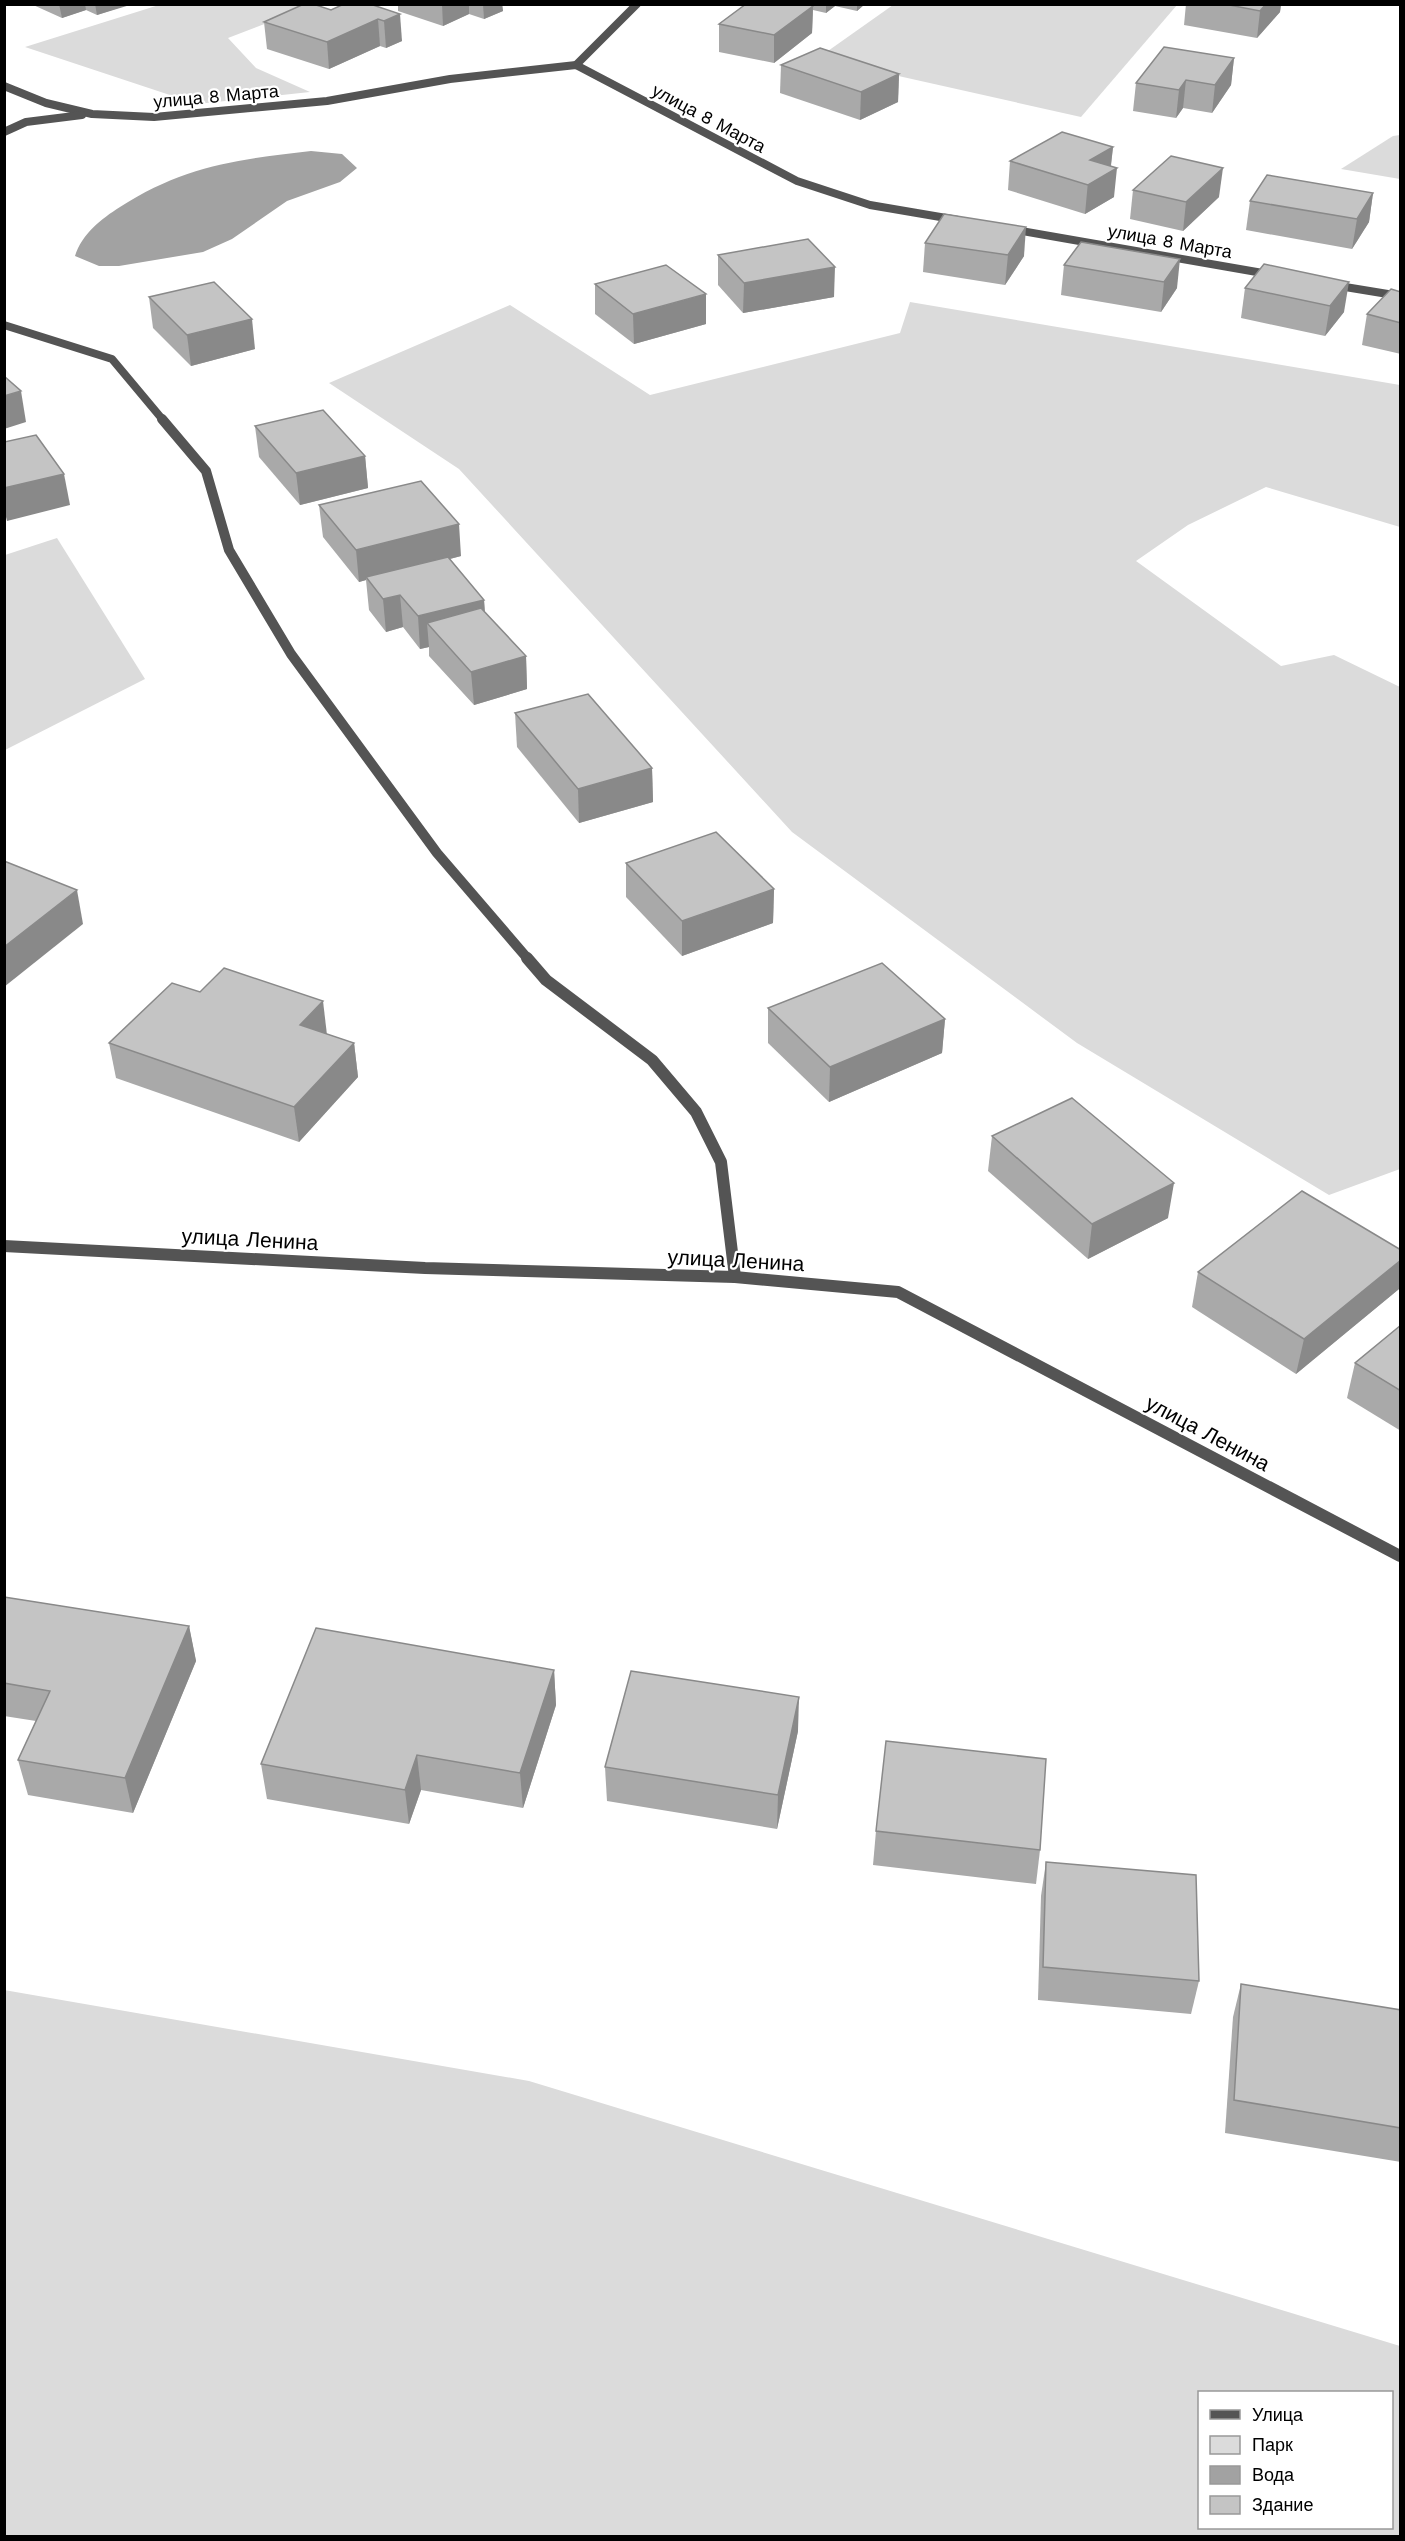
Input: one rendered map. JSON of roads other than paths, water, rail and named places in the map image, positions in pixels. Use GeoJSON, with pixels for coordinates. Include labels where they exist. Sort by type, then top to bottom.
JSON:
{"type":"FeatureCollection","features":[{"type":"Feature","properties":{"kind":"street"},"geometry":{"type":"LineString","coordinates":[[576,65],[637,4]]}},
{"type":"Feature","properties":{"kind":"street","name":"улица 8 Марта"},"geometry":{"type":"LineString","coordinates":[[4,86],[46,103],[92,114],[154,117],[327,101],[450,79],[576,65],[797,181],[870,205],[962,221]]}},
{"type":"Feature","properties":{"kind":"street"},"geometry":{"type":"LineString","coordinates":[[4,132],[26,122],[92,114]]}},
{"type":"Feature","properties":{"kind":"street","name":"улица 8 Марта"},"geometry":{"type":"LineString","coordinates":[[996,227],[1284,276]]}},
{"type":"Feature","properties":{"kind":"street"},"geometry":{"type":"LineString","coordinates":[[1319,282],[1401,296]]}},
{"type":"Feature","properties":{"kind":"street"},"geometry":{"type":"LineString","coordinates":[[4,325],[112,359],[206,471],[229,550],[291,654],[437,853],[546,980],[652,1060],[696,1112],[721,1162],[735,1277]]}},
{"type":"Feature","properties":{"kind":"street","name":"улица Ленина"},"geometry":{"type":"LineString","coordinates":[[4,1246],[425,1268],[735,1277],[898,1292],[1401,1556]]}},
{"type":"Feature","properties":{"kind":"water"},"geometry":{"type":"Polygon","coordinates":[[[311,151],[342,154],[357,168],[340,182],[287,201],[232,239],[203,252],[119,266],[99,266],[75,256],[82,241],[99,222],[143,193],[166,182],[189,173],[236,161],[311,151]]]}}]}
